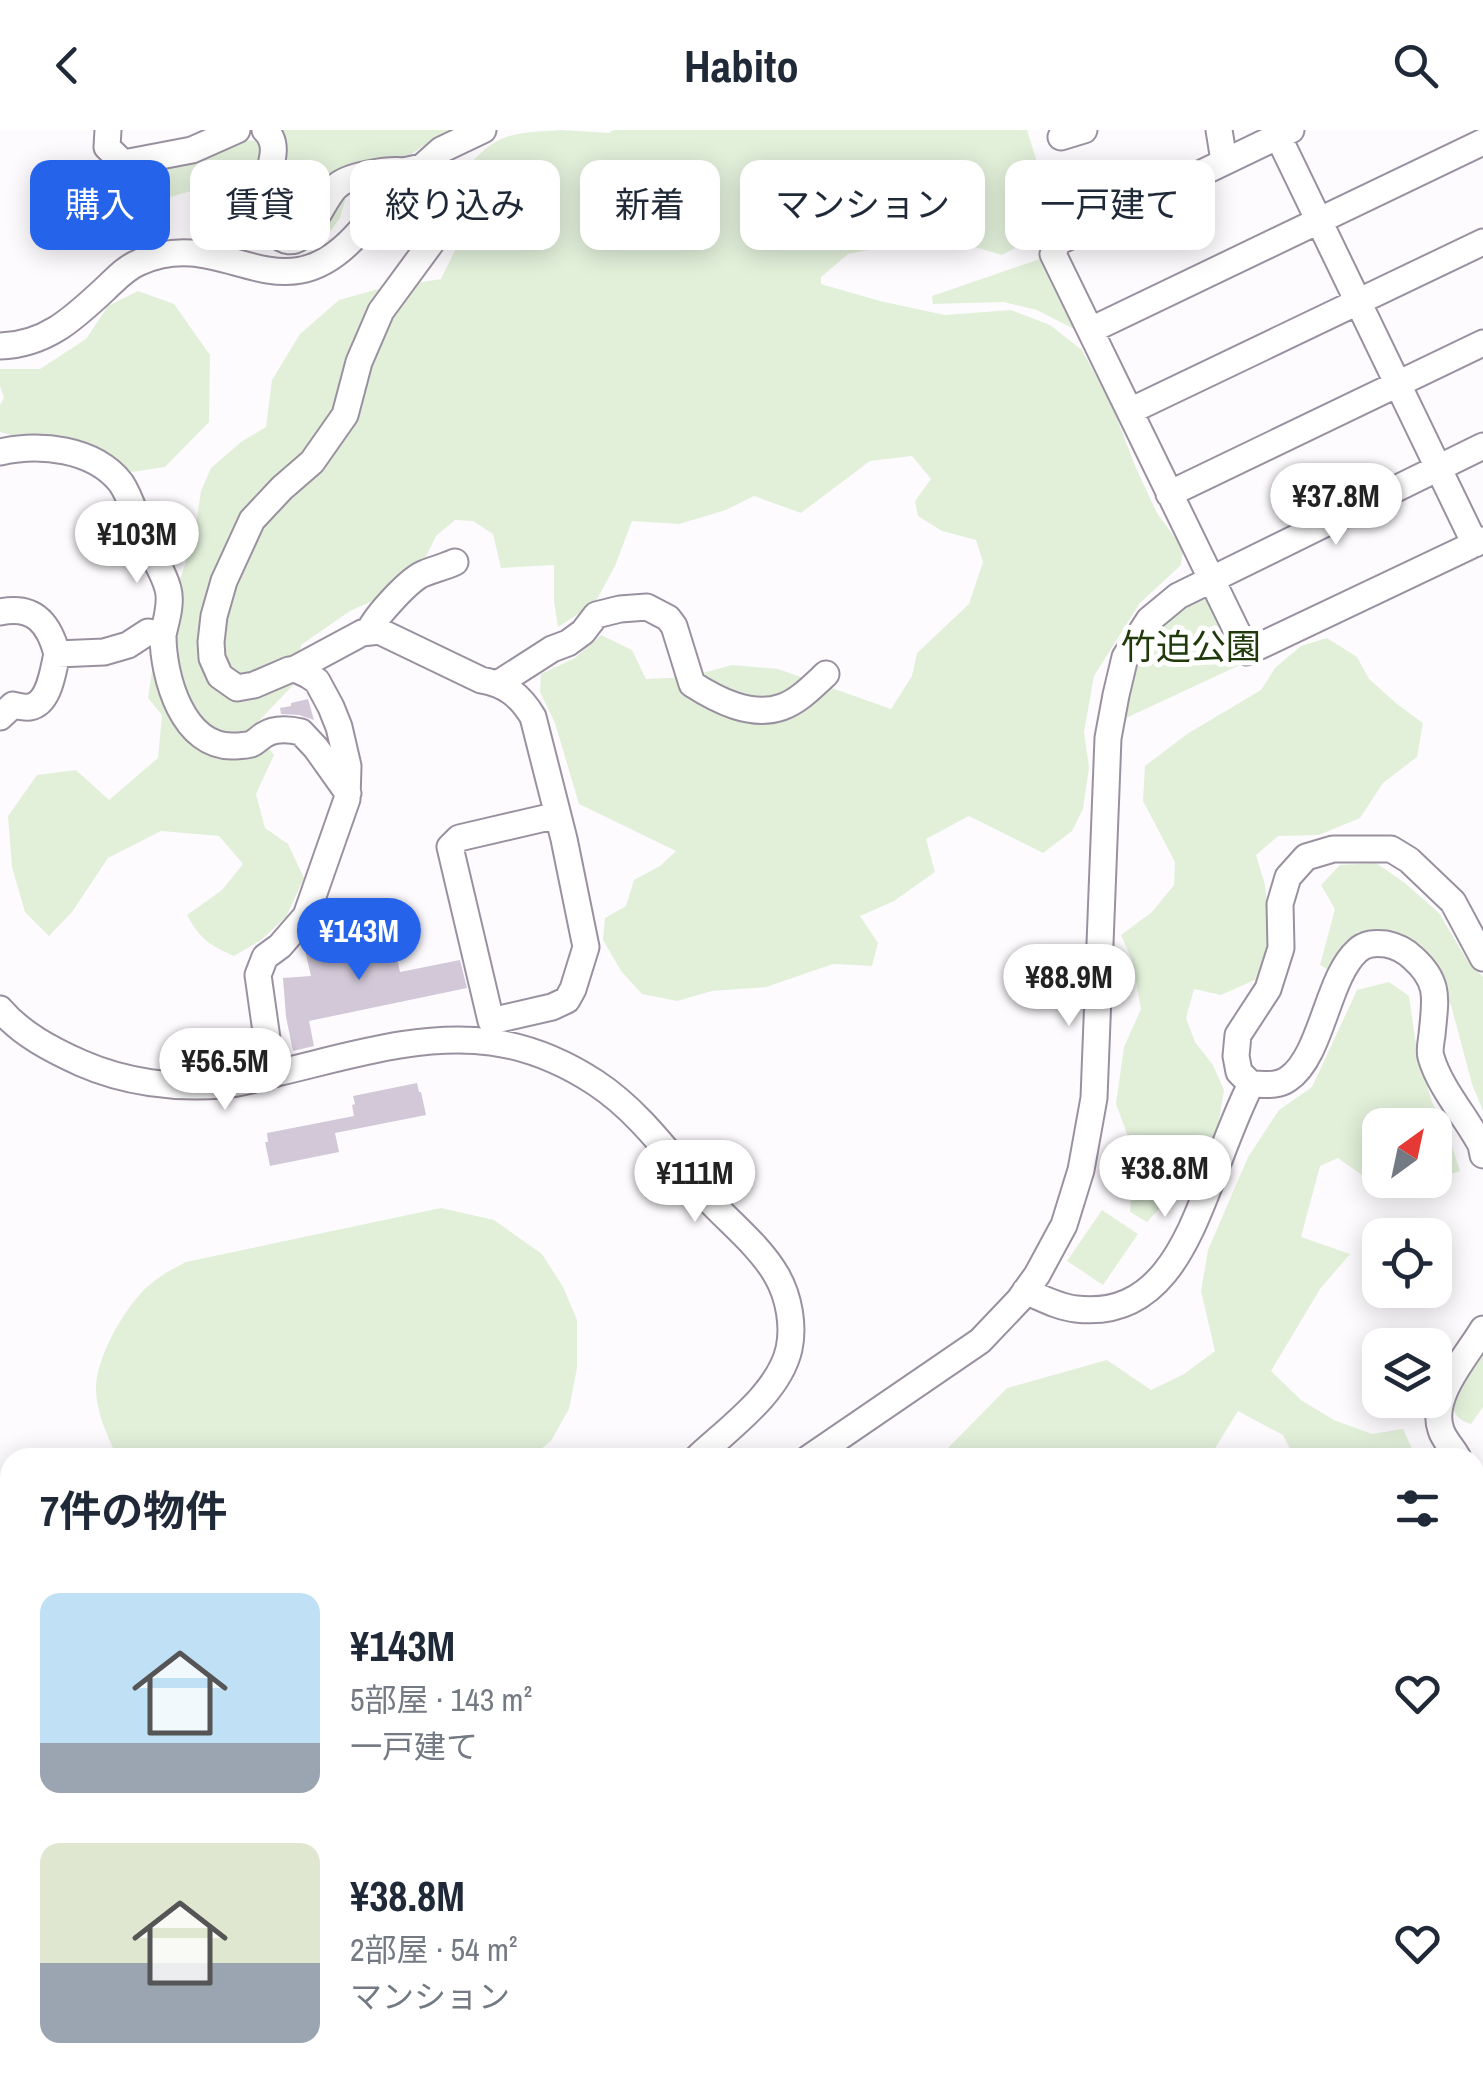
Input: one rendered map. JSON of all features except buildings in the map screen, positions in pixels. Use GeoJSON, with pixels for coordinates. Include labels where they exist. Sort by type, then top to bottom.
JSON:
{"type":"FeatureCollection","features":[{"type":"Feature","properties":{"kind":"street"},"geometry":{"type":"LineString","coordinates":[[108,130],[107,148],[122,162],[192,150],[238,130]]}},
{"type":"Feature","properties":{"kind":"street"},"geometry":{"type":"LineString","coordinates":[[265,130],[273,138],[275,153],[264,184],[264,209],[272,230],[284,239],[292,241],[304,236],[330,193],[350,179]]}},
{"type":"Feature","properties":{"kind":"street"},"geometry":{"type":"LineString","coordinates":[[426,160],[483,130]]}},
{"type":"Feature","properties":{"kind":"street"},"geometry":{"type":"LineString","coordinates":[[1220,130],[1224,161]]}},
{"type":"Feature","properties":{"kind":"street"},"geometry":{"type":"LineString","coordinates":[[1284,133],[1319,221],[1438,468],[1479,542],[1247,652],[1054,254],[1058,242],[1284,133]]}},
{"type":"Feature","properties":{"kind":"street"},"geometry":{"type":"LineString","coordinates":[[1091,330],[1483,142]]}},
{"type":"Feature","properties":{"kind":"street"},"geometry":{"type":"LineString","coordinates":[[0,346],[39,340],[67,324],[128,268],[141,261],[171,252],[200,254],[272,272],[304,270],[326,262],[350,241]]}},
{"type":"Feature","properties":{"kind":"street"},"geometry":{"type":"LineString","coordinates":[[1130,412],[1483,242]]}},
{"type":"Feature","properties":{"kind":"street"},"geometry":{"type":"LineString","coordinates":[[0,1009],[48,1048],[94,1069],[142,1082],[225,1085],[401,1045],[490,1032],[566,1000],[574,989],[586,948],[558,815],[533,717],[525,703],[499,683],[481,680],[390,634],[369,631],[295,669],[237,688],[220,676],[212,658],[214,616],[224,582],[252,520],[312,462],[345,416],[358,362],[381,311],[426,250]]}},
{"type":"Feature","properties":{"kind":"street"},"geometry":{"type":"LineString","coordinates":[[1169,494],[1483,343]]}},
{"type":"Feature","properties":{"kind":"street"},"geometry":{"type":"LineString","coordinates":[[825,1448],[980,1340],[1025,1291],[1064,1224],[1081,1170],[1094,1098],[1108,738],[1125,657],[1149,620],[1178,596],[1483,446]]}},
{"type":"Feature","properties":{"kind":"street"},"geometry":{"type":"LineString","coordinates":[[0,452],[32,447],[59,450],[90,460],[120,482],[168,588],[163,646],[180,708],[194,731],[215,744],[227,746],[251,744],[276,730],[301,732],[348,794]]}},
{"type":"Feature","properties":{"kind":"street"},"geometry":{"type":"LineString","coordinates":[[369,631],[374,619],[423,573],[436,572],[455,562]]}},
{"type":"Feature","properties":{"kind":"street"},"geometry":{"type":"LineString","coordinates":[[499,683],[568,643],[596,615],[647,607],[668,618],[674,626],[692,684],[726,703],[760,710],[780,708],[826,674]]}},
{"type":"Feature","properties":{"kind":"street"},"geometry":{"type":"LineString","coordinates":[[0,612],[20,609],[38,618],[52,636],[58,654],[47,690],[38,703],[27,708],[13,705],[0,717]]}},
{"type":"Feature","properties":{"kind":"street"},"geometry":{"type":"LineString","coordinates":[[58,654],[104,652],[128,645],[148,632],[163,634]]}},
{"type":"Feature","properties":{"kind":"street"},"geometry":{"type":"LineString","coordinates":[[272,1074],[258,975],[265,958],[306,916],[348,794],[348,766],[332,707],[317,681],[295,669]]}},
{"type":"Feature","properties":{"kind":"street"},"geometry":{"type":"LineString","coordinates":[[490,1032],[450,848],[459,838],[558,815]]}},
{"type":"Feature","properties":{"kind":"street"},"geometry":{"type":"LineString","coordinates":[[1482,1148],[1430,1055],[1436,992],[1433,980],[1409,954],[1395,946],[1366,944],[1357,950],[1340,978],[1310,1049],[1292,1077],[1278,1085],[1251,1084],[1239,1072],[1236,1056],[1238,1036],[1268,990],[1280,948],[1280,904],[1288,877],[1306,858],[1334,849],[1391,849],[1409,860],[1453,902],[1483,958]]}},
{"type":"Feature","properties":{"kind":"street"},"geometry":{"type":"LineString","coordinates":[[490,1032],[559,1062],[626,1106],[777,1276],[787,1299],[791,1328],[783,1368],[768,1391],[708,1448]]}},
{"type":"Feature","properties":{"kind":"street"},"geometry":{"type":"LineString","coordinates":[[1025,1291],[1064,1306],[1094,1310],[1133,1300],[1156,1284],[1178,1256],[1251,1084]]}},
{"type":"Feature","properties":{"kind":"street"},"geometry":{"type":"LineString","coordinates":[[1452,1448],[1439,1426],[1438,1412],[1444,1390],[1483,1329]]}},
{"type":"Feature","properties":{"kind":"green space"},"geometry":{"type":"Polygon","coordinates":[[[272,130],[454,130],[404,160],[350,160],[350,194],[330,232],[330,160],[190,160],[190,192],[170,198],[170,160],[237,140],[270,144],[272,130]]]}},
{"type":"Feature","properties":{"kind":"green space"},"geometry":{"type":"Polygon","coordinates":[[[1027,130],[1036,160],[1005,160],[1005,250],[1011,250],[1002,255],[985,250],[985,160],[740,160],[740,250],[868,250],[848,254],[821,277],[821,284],[945,315],[1011,310],[1050,325],[1082,350],[1111,403],[1157,513],[1183,549],[1181,565],[1140,603],[1094,676],[1084,732],[1089,768],[1083,809],[1072,831],[1043,853],[969,816],[926,839],[935,872],[894,901],[860,916],[878,943],[872,966],[833,964],[766,987],[712,991],[677,1001],[642,994],[621,971],[603,940],[605,918],[626,906],[634,880],[660,866],[676,851],[579,804],[555,723],[540,692],[541,674],[575,658],[601,635],[632,650],[646,679],[688,677],[732,665],[778,669],[891,709],[912,676],[917,653],[969,604],[983,562],[976,540],[942,531],[918,516],[915,501],[931,479],[912,456],[870,461],[801,513],[754,496],[726,510],[679,524],[632,521],[615,566],[595,603],[558,627],[554,565],[501,568],[493,534],[473,521],[455,520],[436,536],[421,567],[395,591],[350,611],[301,645],[296,682],[253,727],[274,755],[256,794],[265,828],[288,844],[304,878],[286,917],[261,940],[234,956],[212,945],[187,915],[222,890],[243,864],[219,836],[161,831],[108,858],[72,912],[49,936],[25,912],[12,867],[8,816],[37,775],[76,770],[109,800],[158,758],[162,715],[148,698],[152,671],[170,647],[177,589],[194,537],[201,491],[211,468],[266,427],[272,380],[300,334],[339,300],[441,279],[455,250],[560,250],[560,160],[473,160],[495,142],[529,132],[1027,130]]]}},
{"type":"Feature","properties":{"kind":"green space"},"geometry":{"type":"Polygon","coordinates":[[[1043,258],[1079,329],[1037,310],[1004,302],[933,304],[932,296],[1043,258]]]}},
{"type":"Feature","properties":{"kind":"green space"},"geometry":{"type":"Polygon","coordinates":[[[138,291],[174,304],[210,355],[209,422],[165,467],[118,474],[0,432],[0,405],[4,398],[0,369],[40,369],[86,339],[108,306],[138,291]]]}},
{"type":"Feature","properties":{"kind":"green space","name":"竹迫公園"},"geometry":{"type":"Polygon","coordinates":[[[1198,597],[1210,601],[1240,665],[1126,718],[1134,679],[1146,648],[1167,621],[1198,597]]]}},
{"type":"Feature","properties":{"kind":"green space"},"geometry":{"type":"Polygon","coordinates":[[[1327,638],[1357,657],[1369,679],[1423,723],[1417,757],[1383,783],[1360,818],[1319,835],[1278,836],[1256,855],[1265,885],[1270,935],[1257,979],[1221,995],[1194,989],[1186,1018],[1195,1042],[1213,1065],[1224,1090],[1216,1138],[1147,1222],[1130,1212],[1130,1142],[1116,1104],[1124,1047],[1141,1009],[1132,960],[1121,935],[1152,912],[1174,885],[1175,862],[1143,801],[1145,766],[1187,734],[1261,690],[1275,668],[1301,646],[1327,638]]]}},
{"type":"Feature","properties":{"kind":"green space"},"geometry":{"type":"Polygon","coordinates":[[[1376,863],[1439,913],[1467,960],[1483,977],[1483,1111],[1451,1005],[1422,960],[1390,934],[1357,932],[1332,972],[1320,965],[1335,909],[1321,885],[1340,865],[1376,863]]]}},
{"type":"Feature","properties":{"kind":"green space"},"geometry":{"type":"Polygon","coordinates":[[[1389,982],[1409,996],[1417,1052],[1435,1108],[1362,1108],[1362,1175],[1338,1158],[1320,1166],[1301,1237],[1350,1254],[1320,1289],[1271,1371],[1301,1400],[1334,1420],[1372,1434],[1403,1429],[1412,1448],[1290,1448],[1283,1435],[1238,1411],[1215,1448],[948,1448],[1007,1388],[1107,1360],[1151,1390],[1184,1374],[1215,1351],[1201,1291],[1208,1250],[1248,1157],[1279,1110],[1312,1087],[1357,990],[1389,982]]]}},
{"type":"Feature","properties":{"kind":"green space"},"geometry":{"type":"Polygon","coordinates":[[[1452,1146],[1460,1171],[1452,1174],[1452,1146]]]}},
{"type":"Feature","properties":{"kind":"green space"},"geometry":{"type":"Polygon","coordinates":[[[441,1208],[494,1220],[542,1254],[563,1287],[577,1320],[577,1368],[569,1409],[551,1441],[542,1448],[113,1448],[98,1408],[96,1391],[105,1352],[125,1313],[141,1293],[186,1262],[441,1208]]]}},
{"type":"Feature","properties":{"kind":"green space"},"geometry":{"type":"Polygon","coordinates":[[[1102,1210],[1138,1234],[1103,1285],[1067,1261],[1102,1210]]]}},
{"type":"Feature","properties":{"kind":"green space"},"geometry":{"type":"Polygon","coordinates":[[[1483,1344],[1483,1407],[1471,1424],[1459,1418],[1454,1399],[1463,1375],[1483,1344]]]}}]}
